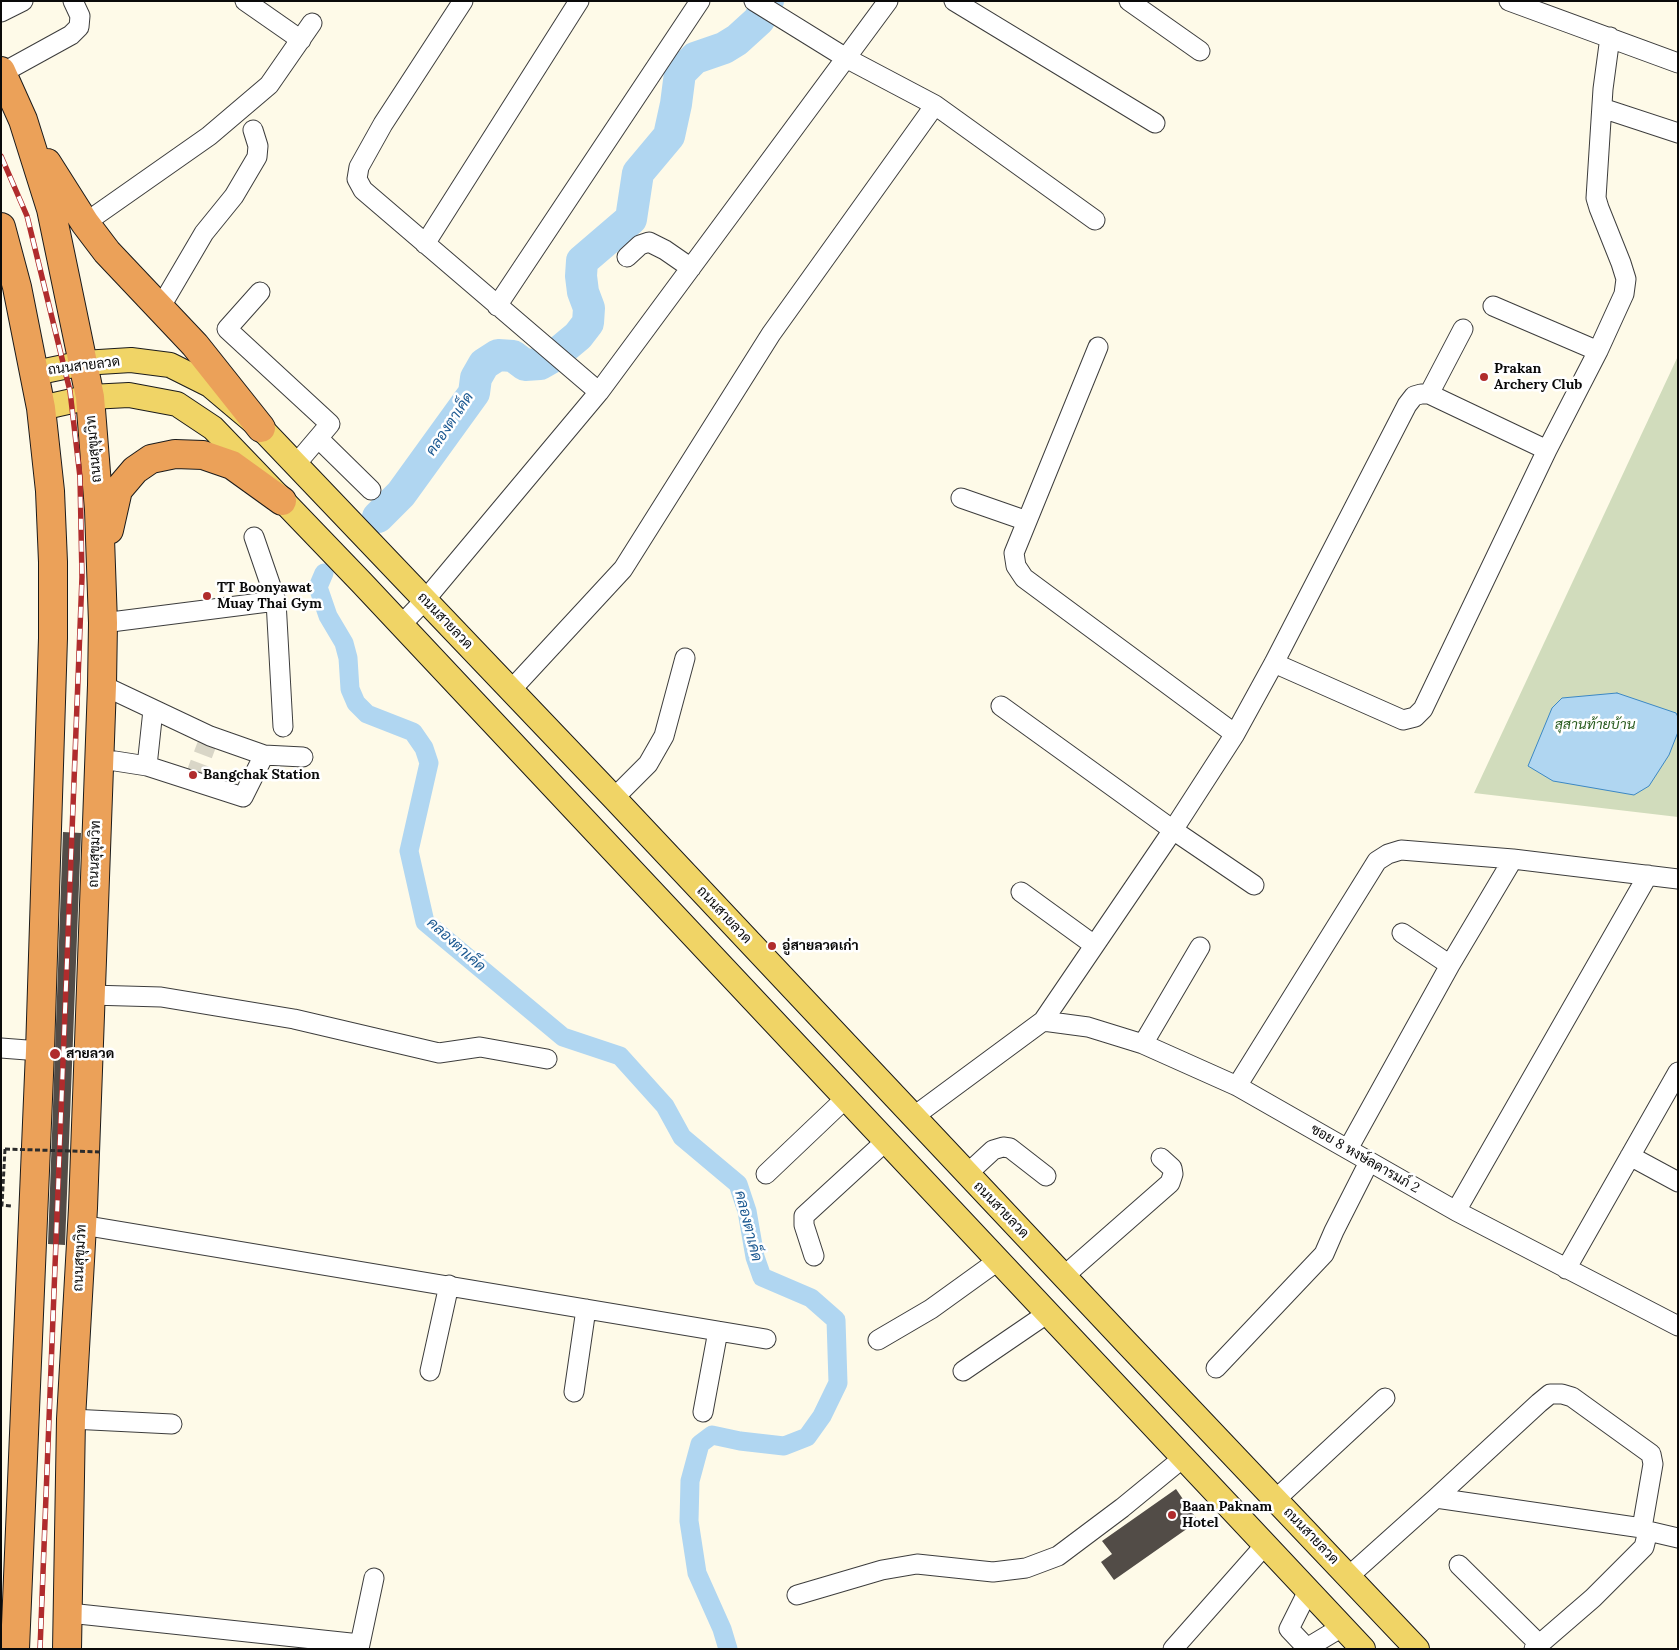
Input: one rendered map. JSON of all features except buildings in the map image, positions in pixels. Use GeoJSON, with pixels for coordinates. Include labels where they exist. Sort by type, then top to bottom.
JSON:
{"type":"FeatureCollection","features":[{"type":"Feature","properties":{"kind":"highway","name":"ถนนสุขุมวิท"},"geometry":{"type":"LineString","coordinates":[[2,72],[23,120],[51,210],[90,397],[102,576],[102,686],[82,1224],[71,1419],[67,1649]]}},
{"type":"Feature","properties":{"kind":"highway"},"geometry":{"type":"LineString","coordinates":[[23,120],[84,224],[106,252],[195,345],[262,428]]}},
{"type":"Feature","properties":{"kind":"highway"},"geometry":{"type":"LineString","coordinates":[[1,227],[17,286],[41,408],[50,492],[53,571],[40,1051],[14,1649]]}},
{"type":"Feature","properties":{"kind":"highway"},"geometry":{"type":"LineString","coordinates":[[102,576],[110,521],[118,490],[135,470],[151,459],[175,454],[203,455],[232,465],[282,501]]}},
{"type":"Feature","properties":{"kind":"main road","name":"ถนนสายลวด"},"geometry":{"type":"LineString","coordinates":[[35,373],[83,363],[131,360],[170,365],[210,385],[262,428],[1417,1649]]}},
{"type":"Feature","properties":{"kind":"main road"},"geometry":{"type":"LineString","coordinates":[[41,408],[90,397],[130,395],[177,404],[213,428],[887,1140],[1363,1649]]}},
{"type":"Feature","properties":{"kind":"main road"},"geometry":{"type":"LineString","coordinates":[[1097,1365],[1125,1341]]}},
{"type":"Feature","properties":{"kind":"street"},"geometry":{"type":"LineString","coordinates":[[1,12],[23,1]]}},
{"type":"Feature","properties":{"kind":"street"},"geometry":{"type":"LineString","coordinates":[[2,72],[71,35],[79,27],[80,16],[73,1]]}},
{"type":"Feature","properties":{"kind":"street"},"geometry":{"type":"LineString","coordinates":[[245,1],[301,40]]}},
{"type":"Feature","properties":{"kind":"street"},"geometry":{"type":"LineString","coordinates":[[463,1],[383,124],[359,166],[357,179],[363,190],[599,392]]}},
{"type":"Feature","properties":{"kind":"street"},"geometry":{"type":"LineString","coordinates":[[425,244],[578,1]]}},
{"type":"Feature","properties":{"kind":"street"},"geometry":{"type":"LineString","coordinates":[[497,306],[700,1]]}},
{"type":"Feature","properties":{"kind":"street"},"geometry":{"type":"LineString","coordinates":[[754,1],[846,58],[935,105],[1094,220]]}},
{"type":"Feature","properties":{"kind":"street"},"geometry":{"type":"LineString","coordinates":[[401,625],[425,600],[599,392],[888,1]]}},
{"type":"Feature","properties":{"kind":"street"},"geometry":{"type":"LineString","coordinates":[[954,1],[1154,123]]}},
{"type":"Feature","properties":{"kind":"street"},"geometry":{"type":"LineString","coordinates":[[1128,1],[1200,51]]}},
{"type":"Feature","properties":{"kind":"street"},"geometry":{"type":"LineString","coordinates":[[1509,1],[1678,63]]}},
{"type":"Feature","properties":{"kind":"street"},"geometry":{"type":"LineString","coordinates":[[84,224],[209,136],[269,85],[312,23]]}},
{"type":"Feature","properties":{"kind":"street"},"geometry":{"type":"LineString","coordinates":[[1274,663],[1403,720],[1415,718],[1423,708],[1547,450],[1598,351],[1624,294],[1626,279],[1622,263],[1596,198],[1602,108],[1610,37]]}},
{"type":"Feature","properties":{"kind":"street"},"geometry":{"type":"LineString","coordinates":[[511,690],[623,569],[771,334],[935,105]]}},
{"type":"Feature","properties":{"kind":"street"},"geometry":{"type":"LineString","coordinates":[[1602,108],[1678,133]]}},
{"type":"Feature","properties":{"kind":"street"},"geometry":{"type":"LineString","coordinates":[[160,308],[204,233],[234,196],[257,157],[258,146],[253,130]]}},
{"type":"Feature","properties":{"kind":"street"},"geometry":{"type":"LineString","coordinates":[[627,257],[640,245],[649,242],[665,250],[691,268]]}},
{"type":"Feature","properties":{"kind":"street"},"geometry":{"type":"LineString","coordinates":[[260,292],[227,329],[330,424],[296,464]]}},
{"type":"Feature","properties":{"kind":"street"},"geometry":{"type":"LineString","coordinates":[[1493,306],[1598,351]]}},
{"type":"Feature","properties":{"kind":"street"},"geometry":{"type":"LineString","coordinates":[[1429,394],[1463,329]]}},
{"type":"Feature","properties":{"kind":"street"},"geometry":{"type":"LineString","coordinates":[[1098,347],[1014,553],[1016,566],[1024,578],[1235,734]]}},
{"type":"Feature","properties":{"kind":"street"},"geometry":{"type":"LineString","coordinates":[[913,1117],[1043,1021],[1173,830],[1235,734],[1274,663],[1407,405],[1414,396],[1429,394],[1547,450]]}},
{"type":"Feature","properties":{"kind":"street"},"geometry":{"type":"LineString","coordinates":[[318,438],[371,490]]}},
{"type":"Feature","properties":{"kind":"street"},"geometry":{"type":"LineString","coordinates":[[960,498],[1027,522]]}},
{"type":"Feature","properties":{"kind":"street"},"geometry":{"type":"LineString","coordinates":[[254,536],[276,602],[284,727]]}},
{"type":"Feature","properties":{"kind":"street"},"geometry":{"type":"LineString","coordinates":[[103,623],[276,602]]}},
{"type":"Feature","properties":{"kind":"street"},"geometry":{"type":"LineString","coordinates":[[614,798],[648,764],[664,736],[685,658]]}},
{"type":"Feature","properties":{"kind":"street"},"geometry":{"type":"LineString","coordinates":[[102,686],[210,736],[264,755],[303,757]]}},
{"type":"Feature","properties":{"kind":"street"},"geometry":{"type":"LineString","coordinates":[[1001,706],[1173,830],[1254,885]]}},
{"type":"Feature","properties":{"kind":"street"},"geometry":{"type":"LineString","coordinates":[[147,766],[153,710]]}},
{"type":"Feature","properties":{"kind":"street"},"geometry":{"type":"LineString","coordinates":[[98,761],[115,760],[147,766],[243,797],[264,755]]}},
{"type":"Feature","properties":{"kind":"street"},"geometry":{"type":"LineString","coordinates":[[1237,1086],[1377,861],[1388,854],[1401,850],[1513,859],[1678,879]]}},
{"type":"Feature","properties":{"kind":"street"},"geometry":{"type":"LineString","coordinates":[[1348,1149],[1450,965],[1513,859]]}},
{"type":"Feature","properties":{"kind":"street"},"geometry":{"type":"LineString","coordinates":[[1456,1211],[1648,875]]}},
{"type":"Feature","properties":{"kind":"street"},"geometry":{"type":"LineString","coordinates":[[1021,892],[1094,945]]}},
{"type":"Feature","properties":{"kind":"street"},"geometry":{"type":"LineString","coordinates":[[1402,933],[1450,965]]}},
{"type":"Feature","properties":{"kind":"street"},"geometry":{"type":"LineString","coordinates":[[1143,1044],[1200,947]]}},
{"type":"Feature","properties":{"kind":"street"},"geometry":{"type":"LineString","coordinates":[[90,995],[161,997],[294,1019],[439,1053],[480,1047],[547,1059]]}},
{"type":"Feature","properties":{"kind":"street","name":"ซอย 8 หงษ์ลดารมภ์ 2"},"geometry":{"type":"LineString","coordinates":[[1043,1021],[1088,1027],[1143,1044],[1237,1086],[1456,1211],[1678,1326]]}},
{"type":"Feature","properties":{"kind":"street"},"geometry":{"type":"LineString","coordinates":[[1,1048],[40,1051]]}},
{"type":"Feature","properties":{"kind":"street"},"geometry":{"type":"LineString","coordinates":[[1566,1269],[1678,1072]]}},
{"type":"Feature","properties":{"kind":"street"},"geometry":{"type":"LineString","coordinates":[[766,1174],[846,1098]]}},
{"type":"Feature","properties":{"kind":"street"},"geometry":{"type":"LineString","coordinates":[[814,1256],[804,1226],[804,1216],[887,1140]]}},
{"type":"Feature","properties":{"kind":"street"},"geometry":{"type":"LineString","coordinates":[[967,1174],[993,1150],[1003,1147],[1010,1148],[1046,1176]]}},
{"type":"Feature","properties":{"kind":"street"},"geometry":{"type":"LineString","coordinates":[[1630,1156],[1678,1182]]}},
{"type":"Feature","properties":{"kind":"street"},"geometry":{"type":"LineString","coordinates":[[1064,1276],[1170,1183],[1173,1174],[1172,1168],[1162,1158]]}},
{"type":"Feature","properties":{"kind":"street"},"geometry":{"type":"LineString","coordinates":[[1216,1368],[1324,1254],[1369,1162]]}},
{"type":"Feature","properties":{"kind":"street"},"geometry":{"type":"LineString","coordinates":[[82,1224],[766,1339]]}},
{"type":"Feature","properties":{"kind":"street"},"geometry":{"type":"LineString","coordinates":[[878,1340],[932,1309],[999,1260]]}},
{"type":"Feature","properties":{"kind":"street"},"geometry":{"type":"LineString","coordinates":[[430,1371],[449,1286]]}},
{"type":"Feature","properties":{"kind":"street"},"geometry":{"type":"LineString","coordinates":[[574,1392],[586,1309]]}},
{"type":"Feature","properties":{"kind":"street"},"geometry":{"type":"LineString","coordinates":[[963,1371],[1048,1313]]}},
{"type":"Feature","properties":{"kind":"street"},"geometry":{"type":"LineString","coordinates":[[703,1412],[718,1331]]}},
{"type":"Feature","properties":{"kind":"street"},"geometry":{"type":"LineString","coordinates":[[1349,1576],[1550,1394],[1562,1394],[1572,1397],[1651,1454],[1653,1464],[1644,1547],[1593,1598],[1537,1646],[1459,1565]]}},
{"type":"Feature","properties":{"kind":"street"},"geometry":{"type":"LineString","coordinates":[[1276,1499],[1385,1398]]}},
{"type":"Feature","properties":{"kind":"street"},"geometry":{"type":"LineString","coordinates":[[71,1419],[172,1424]]}},
{"type":"Feature","properties":{"kind":"street"},"geometry":{"type":"LineString","coordinates":[[797,1595],[882,1570],[917,1564],[993,1572],[1026,1568],[1058,1556],[1122,1508],[1183,1458]]}},
{"type":"Feature","properties":{"kind":"street"},"geometry":{"type":"LineString","coordinates":[[1436,1498],[1645,1529],[1678,1538]]}},
{"type":"Feature","properties":{"kind":"street"},"geometry":{"type":"LineString","coordinates":[[1173,1649],[1265,1545]]}},
{"type":"Feature","properties":{"kind":"street"},"geometry":{"type":"LineString","coordinates":[[69,1613],[360,1646],[374,1578]]}},
{"type":"Feature","properties":{"kind":"street"},"geometry":{"type":"LineString","coordinates":[[1308,1591],[1289,1628],[1307,1648],[1342,1627]]}},
{"type":"Feature","properties":{"kind":"path"},"geometry":{"type":"LineString","coordinates":[[32,1208],[2,1205],[5,1149],[101,1152]]}},
{"type":"Feature","properties":{"kind":"green space","name":"สุสานท้ายบ้าน"},"geometry":{"type":"Polygon","coordinates":[[[1678,356],[1678,817],[1474,793],[1678,356]]]}},
{"type":"Feature","properties":{"kind":"water"},"geometry":{"type":"Polygon","coordinates":[[[1617,693],[1676,713],[1678,717],[1678,732],[1669,755],[1649,786],[1634,795],[1553,781],[1528,766],[1552,708],[1562,698],[1617,693]]]}},
{"type":"Feature","properties":{"kind":"waterway","name":"คลองตาเค็ด"},"geometry":{"type":"LineString","coordinates":[[378,517],[401,494],[474,393],[476,378],[484,364],[498,355],[513,356],[525,365],[540,364],[554,356],[578,336],[588,323],[589,308],[583,292],[582,261],[631,219],[638,173],[669,136],[680,73],[695,58],[724,48],[737,40],[759,20],[768,1]]}},
{"type":"Feature","properties":{"kind":"waterway","name":"คลองตาเค็ด"},"geometry":{"type":"LineString","coordinates":[[324,573],[318,587],[328,616],[344,643],[348,658],[350,689],[356,703],[367,714],[413,732],[424,748],[429,763],[409,851],[425,922],[563,1037],[620,1056],[665,1106],[682,1137],[738,1184],[747,1211],[755,1257],[762,1277],[811,1298],[836,1320],[838,1383],[822,1416],[807,1437],[784,1446],[740,1441],[712,1435],[700,1444],[690,1481],[689,1521],[697,1573],[722,1629],[728,1649]]}},
{"type":"Feature","properties":{"kind":"tunnel"},"geometry":{"type":"LineString","coordinates":[[193,781],[210,736]]}},
{"type":"Feature","properties":{"kind":"railway"},"geometry":{"type":"LineString","coordinates":[[1,156],[27,216],[70,391],[80,477],[82,577],[40,1649]]}},
{"type":"Feature","properties":{"kind":"place","name":"Prakan Archery Club"},"geometry":{"type":"Point","coordinates":[1484,377]}},
{"type":"Feature","properties":{"kind":"place","name":"TT Boonyawat Muay Thai Gym"},"geometry":{"type":"Point","coordinates":[207,596]}},
{"type":"Feature","properties":{"kind":"place","name":"Bangchak Station"},"geometry":{"type":"Point","coordinates":[193,775]}},
{"type":"Feature","properties":{"kind":"place","name":"อู่สายลวดเก่า"},"geometry":{"type":"Point","coordinates":[772,946]}},
{"type":"Feature","properties":{"kind":"place","name":"สายลวด"},"geometry":{"type":"Point","coordinates":[55,1054]}},
{"type":"Feature","properties":{"kind":"place","name":"Baan Paknam Hotel"},"geometry":{"type":"Point","coordinates":[1172,1515]}}]}
